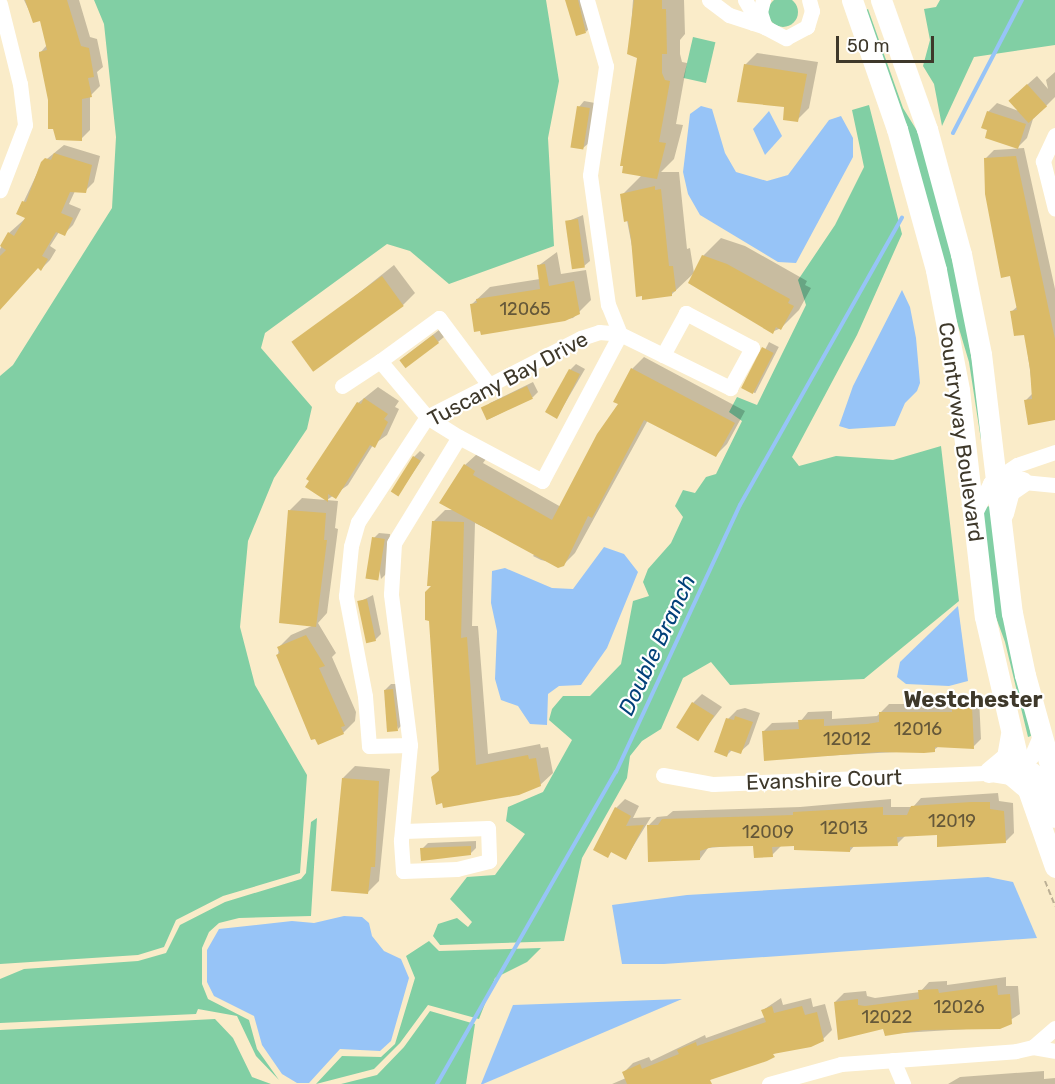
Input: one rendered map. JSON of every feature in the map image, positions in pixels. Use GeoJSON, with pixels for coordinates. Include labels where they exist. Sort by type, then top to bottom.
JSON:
{"type":"FeatureCollection","features":[{"type":"Feature","properties":{"kind":"street","name":"Tuscany Bay Drive"},"geometry":{"type":"LineString","coordinates":[[587,0],[606,66],[590,175],[608,305],[620,334]]}},
{"type":"Feature","properties":{"kind":"street"},"geometry":{"type":"LineString","coordinates":[[709,0],[729,15],[759,14]]}},
{"type":"Feature","properties":{"kind":"street"},"geometry":{"type":"LineString","coordinates":[[724,0],[729,15]]}},
{"type":"Feature","properties":{"kind":"street"},"geometry":{"type":"LineString","coordinates":[[744,0],[786,38],[802,33],[811,19],[812,1]]}},
{"type":"Feature","properties":{"kind":"street","name":"Countryway Boulevard"},"geometry":{"type":"LineString","coordinates":[[881,0],[927,129],[961,254],[981,354],[998,477],[1012,613],[1040,736],[1055,783]]}},
{"type":"Feature","properties":{"kind":"street"},"geometry":{"type":"LineString","coordinates":[[856,1],[905,99],[927,129]]}},
{"type":"Feature","properties":{"kind":"street","name":"Countryway Boulevard"},"geometry":{"type":"LineString","coordinates":[[856,1],[910,173],[947,324],[974,517],[985,617],[1019,764],[1053,859]]}},
{"type":"Feature","properties":{"kind":"street"},"geometry":{"type":"LineString","coordinates":[[0,4],[20,84],[25,125],[0,190]]}},
{"type":"Feature","properties":{"kind":"street"},"geometry":{"type":"LineString","coordinates":[[1055,135],[1043,160],[1055,209]]}},
{"type":"Feature","properties":{"kind":"street","name":"Tuscany Bay Drive"},"geometry":{"type":"LineString","coordinates":[[410,745],[369,746],[365,696],[346,596],[351,546],[358,522],[427,417],[581,339],[598,332],[620,334],[729,388],[752,348],[686,313],[663,355]]}},
{"type":"Feature","properties":{"kind":"street"},"geometry":{"type":"LineString","coordinates":[[342,386],[439,318],[489,385]]}},
{"type":"Feature","properties":{"kind":"street"},"geometry":{"type":"LineString","coordinates":[[947,324],[964,365],[979,456],[998,477]]}},
{"type":"Feature","properties":{"kind":"street","name":"Tuscany Bay Drive"},"geometry":{"type":"LineString","coordinates":[[404,831],[488,828],[489,861],[457,869],[403,871],[404,831],[410,745],[391,594],[394,543],[459,437],[542,481],[620,334]]}},
{"type":"Feature","properties":{"kind":"street"},"geometry":{"type":"LineString","coordinates":[[380,361],[427,417],[459,437]]}},
{"type":"Feature","properties":{"kind":"street"},"geometry":{"type":"LineString","coordinates":[[993,439],[1002,455],[1019,473],[1055,485]]}},
{"type":"Feature","properties":{"kind":"street"},"geometry":{"type":"LineString","coordinates":[[974,517],[984,489],[998,477],[1019,473],[1055,452]]}},
{"type":"Feature","properties":{"kind":"street"},"geometry":{"type":"LineString","coordinates":[[1002,519],[1006,497],[1019,473]]}},
{"type":"Feature","properties":{"kind":"street"},"geometry":{"type":"LineString","coordinates":[[987,772],[1007,757],[1011,732]]}},
{"type":"Feature","properties":{"kind":"street"},"geometry":{"type":"LineString","coordinates":[[1040,736],[1035,752],[1019,764],[1042,786],[1055,817]]}},
{"type":"Feature","properties":{"kind":"street","name":"Evanshire Court"},"geometry":{"type":"LineString","coordinates":[[663,775],[713,784],[987,772],[1019,764]]}},
{"type":"Feature","properties":{"kind":"street","name":"Evanshire Court"},"geometry":{"type":"LineString","coordinates":[[987,772],[1009,777],[1029,794]]}},
{"type":"Feature","properties":{"kind":"street"},"geometry":{"type":"LineString","coordinates":[[1033,1047],[1055,1028]]}},
{"type":"Feature","properties":{"kind":"street"},"geometry":{"type":"LineString","coordinates":[[769,1084],[841,1064],[1033,1047],[1055,1051]]}},
{"type":"Feature","properties":{"kind":"street"},"geometry":{"type":"LineString","coordinates":[[893,1060],[903,1084]]}},
{"type":"Feature","properties":{"kind":"green space"},"geometry":{"type":"Polygon","coordinates":[[[783,-3],[794,1],[798,12],[794,23],[783,27],[772,23],[768,12],[772,1],[783,-3]]]}},
{"type":"Feature","properties":{"kind":"green space"},"geometry":{"type":"Polygon","coordinates":[[[94,0],[546,0],[559,81],[548,138],[554,246],[449,284],[410,251],[387,244],[265,333],[261,348],[312,407],[307,429],[274,478],[248,541],[240,627],[255,685],[307,775],[300,873],[223,896],[176,920],[164,947],[138,955],[0,964],[0,376],[13,365],[112,208],[116,137],[104,24],[94,0]]]}},
{"type":"Feature","properties":{"kind":"green space"},"geometry":{"type":"Polygon","coordinates":[[[940,0],[1055,0],[1055,45],[974,57],[942,126],[934,84],[923,66],[930,40],[924,9],[936,7],[940,0]]]}},
{"type":"Feature","properties":{"kind":"green space"},"geometry":{"type":"Polygon","coordinates":[[[868,9],[903,108],[919,134],[944,222],[965,318],[985,440],[981,440],[969,362],[864,11],[868,9]]]}},
{"type":"Feature","properties":{"kind":"green space"},"geometry":{"type":"Polygon","coordinates":[[[693,37],[715,42],[706,83],[684,78],[693,37]]]}},
{"type":"Feature","properties":{"kind":"green space"},"geometry":{"type":"Polygon","coordinates":[[[869,105],[902,234],[857,335],[792,457],[799,466],[836,456],[893,460],[941,446],[959,601],[864,679],[730,685],[711,662],[683,678],[661,729],[642,741],[630,756],[627,778],[582,858],[564,941],[440,945],[433,936],[438,924],[457,918],[468,927],[472,922],[450,899],[467,877],[495,875],[525,834],[506,821],[508,807],[543,792],[572,740],[549,720],[552,709],[563,696],[590,696],[621,664],[633,601],[649,596],[643,582],[648,569],[671,543],[683,517],[675,506],[683,490],[695,493],[706,477],[716,474],[742,421],[729,412],[737,397],[757,405],[806,305],[798,280],[835,225],[864,167],[852,110],[869,105]]]}},
{"type":"Feature","properties":{"kind":"green space"},"geometry":{"type":"Polygon","coordinates":[[[992,506],[1031,736],[1028,737],[1005,642],[994,612],[981,507],[992,506]]]}},
{"type":"Feature","properties":{"kind":"green space"},"geometry":{"type":"Polygon","coordinates":[[[317,818],[311,916],[239,918],[219,923],[209,932],[202,948],[202,984],[208,999],[249,1020],[257,1049],[279,1080],[256,1056],[237,1016],[198,1009],[196,1014],[0,1023],[0,979],[24,969],[138,961],[166,953],[180,925],[225,902],[301,879],[306,873],[311,822],[317,818]]]}},
{"type":"Feature","properties":{"kind":"green space"},"geometry":{"type":"Polygon","coordinates":[[[429,941],[439,951],[541,948],[527,962],[495,978],[479,1019],[428,1005],[400,1043],[374,1069],[316,1084],[342,1056],[381,1057],[395,1044],[415,978],[406,956],[429,941]]]}},
{"type":"Feature","properties":{"kind":"green space"},"geometry":{"type":"Polygon","coordinates":[[[430,1011],[475,1024],[466,1084],[341,1084],[377,1075],[404,1047],[430,1011]]]}},
{"type":"Feature","properties":{"kind":"green space"},"geometry":{"type":"Polygon","coordinates":[[[215,1019],[233,1038],[252,1077],[271,1084],[0,1084],[0,1030],[215,1019]]]}},
{"type":"Feature","properties":{"kind":"water"},"geometry":{"type":"Polygon","coordinates":[[[701,106],[712,109],[725,153],[736,172],[767,181],[788,175],[829,120],[841,116],[853,138],[853,157],[796,263],[778,262],[700,215],[688,194],[683,172],[690,114],[701,106]]]}},
{"type":"Feature","properties":{"kind":"water"},"geometry":{"type":"Polygon","coordinates":[[[769,111],[782,136],[765,155],[753,129],[769,111]]]}},
{"type":"Feature","properties":{"kind":"water"},"geometry":{"type":"Polygon","coordinates":[[[902,290],[910,307],[916,338],[920,383],[917,391],[905,403],[895,426],[849,429],[839,426],[853,386],[902,290]]]}},
{"type":"Feature","properties":{"kind":"water"},"geometry":{"type":"Polygon","coordinates":[[[604,547],[624,554],[638,572],[607,648],[581,685],[559,686],[548,694],[547,725],[530,724],[518,706],[501,700],[495,679],[497,631],[491,603],[492,571],[505,568],[552,588],[573,589],[604,547]]]}},
{"type":"Feature","properties":{"kind":"water"},"geometry":{"type":"Polygon","coordinates":[[[958,606],[968,681],[949,686],[906,684],[897,677],[900,662],[958,606]]]}},
{"type":"Feature","properties":{"kind":"water"},"geometry":{"type":"Polygon","coordinates":[[[988,877],[1013,882],[1037,938],[664,964],[622,964],[612,905],[687,895],[988,877]]]}},
{"type":"Feature","properties":{"kind":"water"},"geometry":{"type":"Polygon","coordinates":[[[344,916],[362,917],[369,923],[372,936],[384,951],[401,959],[409,978],[391,1041],[380,1051],[340,1049],[309,1083],[297,1083],[282,1074],[262,1045],[254,1016],[214,996],[207,982],[207,950],[219,929],[292,921],[314,923],[344,916]]]}},
{"type":"Feature","properties":{"kind":"water"},"geometry":{"type":"Polygon","coordinates":[[[682,999],[483,1084],[481,1084],[513,1005],[682,999]]]}},
{"type":"Feature","properties":{"kind":"building"},"geometry":{"type":"Polygon","coordinates":[[[25,0],[67,0],[81,46],[89,48],[94,77],[88,78],[92,97],[82,99],[82,141],[56,140],[53,129],[48,129],[48,100],[39,56],[39,52],[47,50],[40,21],[33,23],[25,0]]]}},
{"type":"Feature","properties":{"kind":"building"},"geometry":{"type":"Polygon","coordinates":[[[565,0],[578,0],[586,33],[576,36],[565,0]]]}},
{"type":"Feature","properties":{"kind":"building"},"geometry":{"type":"Polygon","coordinates":[[[634,0],[662,0],[662,9],[666,9],[667,54],[662,54],[662,73],[665,80],[670,81],[659,142],[666,143],[657,179],[622,173],[623,166],[620,166],[637,58],[627,54],[634,0]]]}},
{"type":"Feature","properties":{"kind":"building"},"geometry":{"type":"Polygon","coordinates":[[[744,64],[807,74],[798,122],[783,120],[784,107],[737,102],[744,64]]]}},
{"type":"Feature","properties":{"kind":"building"},"geometry":{"type":"Polygon","coordinates":[[[1027,84],[1047,106],[1028,123],[1008,101],[1027,84]]]}},
{"type":"Feature","properties":{"kind":"building"},"geometry":{"type":"Polygon","coordinates":[[[577,106],[590,108],[583,150],[570,147],[577,106]]]}},
{"type":"Feature","properties":{"kind":"building"},"geometry":{"type":"Polygon","coordinates":[[[987,111],[1026,124],[1018,149],[985,138],[987,130],[981,128],[987,111]]]}},
{"type":"Feature","properties":{"kind":"building"},"geometry":{"type":"Polygon","coordinates":[[[54,153],[92,165],[86,193],[70,192],[61,213],[73,218],[65,236],[56,232],[42,256],[48,259],[41,271],[38,268],[0,310],[0,256],[6,250],[0,246],[8,232],[14,236],[25,218],[16,214],[22,201],[26,202],[41,162],[45,158],[51,160],[54,153]]]}},
{"type":"Feature","properties":{"kind":"building"},"geometry":{"type":"Polygon","coordinates":[[[1016,156],[1055,339],[1055,420],[1028,425],[1024,400],[1032,399],[1024,335],[1014,336],[1010,311],[1017,310],[1010,276],[1001,278],[985,194],[984,158],[1016,156]]]}},
{"type":"Feature","properties":{"kind":"building"},"geometry":{"type":"Polygon","coordinates":[[[655,186],[655,190],[661,189],[669,266],[673,266],[676,291],[672,292],[672,296],[642,300],[642,296],[636,297],[631,239],[628,221],[624,222],[620,194],[655,186]]]}},
{"type":"Feature","properties":{"kind":"building"},"geometry":{"type":"Polygon","coordinates":[[[578,219],[585,268],[572,269],[565,221],[578,219]]]}},
{"type":"Feature","properties":{"kind":"building"},"geometry":{"type":"Polygon","coordinates":[[[702,255],[727,264],[790,299],[788,303],[794,306],[781,330],[776,327],[773,334],[688,283],[702,255]]]}},
{"type":"Feature","properties":{"kind":"building"},"geometry":{"type":"Polygon","coordinates":[[[545,264],[549,286],[574,281],[580,314],[565,321],[481,335],[480,331],[474,332],[470,304],[477,303],[476,299],[540,289],[537,265],[545,264]]]}},
{"type":"Feature","properties":{"kind":"building"},"geometry":{"type":"Polygon","coordinates":[[[382,276],[404,306],[313,372],[291,342],[382,276]]]}},
{"type":"Feature","properties":{"kind":"building"},"geometry":{"type":"Polygon","coordinates":[[[433,335],[439,343],[405,368],[399,360],[433,335]]]}},
{"type":"Feature","properties":{"kind":"building"},"geometry":{"type":"Polygon","coordinates":[[[762,347],[774,353],[753,394],[741,388],[762,347]]]}},
{"type":"Feature","properties":{"kind":"building"},"geometry":{"type":"Polygon","coordinates":[[[631,368],[735,423],[716,457],[644,420],[592,518],[588,516],[564,566],[558,568],[439,503],[464,464],[475,471],[473,475],[552,520],[597,434],[618,404],[613,402],[631,368]]]}},
{"type":"Feature","properties":{"kind":"building"},"geometry":{"type":"Polygon","coordinates":[[[569,369],[580,374],[557,419],[545,412],[569,369]]]}},
{"type":"Feature","properties":{"kind":"building"},"geometry":{"type":"Polygon","coordinates":[[[527,386],[533,399],[487,420],[481,408],[527,386]]]}},
{"type":"Feature","properties":{"kind":"building"},"geometry":{"type":"Polygon","coordinates":[[[364,398],[388,414],[384,419],[388,422],[375,448],[370,445],[336,499],[328,494],[328,502],[305,487],[309,481],[306,479],[357,402],[361,404],[364,398]]]}},
{"type":"Feature","properties":{"kind":"building"},"geometry":{"type":"Polygon","coordinates":[[[413,456],[421,461],[398,496],[391,492],[413,456]]]}},
{"type":"Feature","properties":{"kind":"building"},"geometry":{"type":"Polygon","coordinates":[[[288,510],[326,513],[324,540],[327,540],[316,627],[279,623],[288,510]]]}},
{"type":"Feature","properties":{"kind":"building"},"geometry":{"type":"Polygon","coordinates":[[[432,521],[464,522],[461,638],[467,637],[476,765],[528,755],[529,759],[536,758],[541,786],[519,795],[443,808],[442,803],[436,805],[431,777],[439,771],[429,621],[425,620],[425,592],[431,586],[427,586],[432,521]]]}},
{"type":"Feature","properties":{"kind":"building"},"geometry":{"type":"Polygon","coordinates":[[[372,537],[385,539],[378,581],[365,578],[372,537]]]}},
{"type":"Feature","properties":{"kind":"building"},"geometry":{"type":"Polygon","coordinates":[[[367,599],[376,641],[366,643],[357,601],[367,599]]]}},
{"type":"Feature","properties":{"kind":"building"},"geometry":{"type":"Polygon","coordinates":[[[306,635],[325,666],[319,668],[345,726],[341,727],[344,734],[318,745],[315,739],[311,740],[276,655],[280,653],[277,647],[306,635]]]}},
{"type":"Feature","properties":{"kind":"building"},"geometry":{"type":"Polygon","coordinates":[[[393,689],[398,731],[387,732],[384,690],[393,689]]]}},
{"type":"Feature","properties":{"kind":"building"},"geometry":{"type":"Polygon","coordinates":[[[692,702],[714,716],[698,741],[676,727],[692,702]]]}},
{"type":"Feature","properties":{"kind":"building"},"geometry":{"type":"Polygon","coordinates":[[[972,706],[974,749],[935,747],[935,752],[924,753],[879,752],[764,761],[762,731],[799,729],[798,720],[824,719],[824,726],[867,724],[879,722],[879,712],[952,712],[952,707],[972,706]]]}},
{"type":"Feature","properties":{"kind":"building"},"geometry":{"type":"Polygon","coordinates":[[[735,716],[753,722],[741,754],[729,750],[727,757],[714,752],[726,718],[734,720],[735,716]]]}},
{"type":"Feature","properties":{"kind":"building"},"geometry":{"type":"Polygon","coordinates":[[[342,778],[379,781],[375,867],[371,867],[368,894],[331,891],[342,778]]]}},
{"type":"Feature","properties":{"kind":"building"},"geometry":{"type":"Polygon","coordinates":[[[990,802],[990,809],[1004,811],[1006,843],[937,847],[937,835],[897,837],[898,846],[850,847],[850,852],[794,850],[794,846],[772,847],[773,857],[754,858],[753,846],[712,847],[700,851],[700,860],[648,862],[647,825],[658,825],[662,819],[793,815],[793,812],[883,807],[883,815],[907,815],[911,806],[990,802]]]}},
{"type":"Feature","properties":{"kind":"building"},"geometry":{"type":"Polygon","coordinates":[[[615,807],[631,816],[626,826],[644,825],[626,860],[611,852],[608,858],[593,850],[615,807]]]}},
{"type":"Feature","properties":{"kind":"building"},"geometry":{"type":"Polygon","coordinates":[[[471,846],[471,855],[421,861],[420,848],[471,846]]]}},
{"type":"Feature","properties":{"kind":"building"},"geometry":{"type":"Polygon","coordinates":[[[997,985],[998,995],[1010,994],[1012,1024],[1000,1029],[923,1030],[885,1036],[883,1029],[838,1040],[834,1002],[858,999],[858,1005],[865,1006],[919,999],[918,990],[938,989],[939,993],[997,985]]]}},
{"type":"Feature","properties":{"kind":"building"},"geometry":{"type":"Polygon","coordinates":[[[772,1006],[774,1013],[802,1006],[805,1015],[817,1012],[824,1041],[811,1047],[773,1054],[775,1057],[767,1061],[710,1080],[712,1084],[627,1084],[622,1072],[640,1064],[642,1069],[679,1054],[677,1050],[696,1042],[697,1046],[766,1022],[761,1010],[772,1006]]]}},
{"type":"Feature","properties":{"kind":"waterway","name":"Double Branch"},"geometry":{"type":"LineString","coordinates":[[953,133],[1022,0]]}},
{"type":"Feature","properties":{"kind":"waterway","name":"Double Branch"},"geometry":{"type":"LineString","coordinates":[[437,1084],[616,772],[740,505],[902,218]]}},
{"type":"Feature","properties":{"kind":"district","name":"Westchester"},"geometry":{"type":"Point","coordinates":[973,700]}}]}
